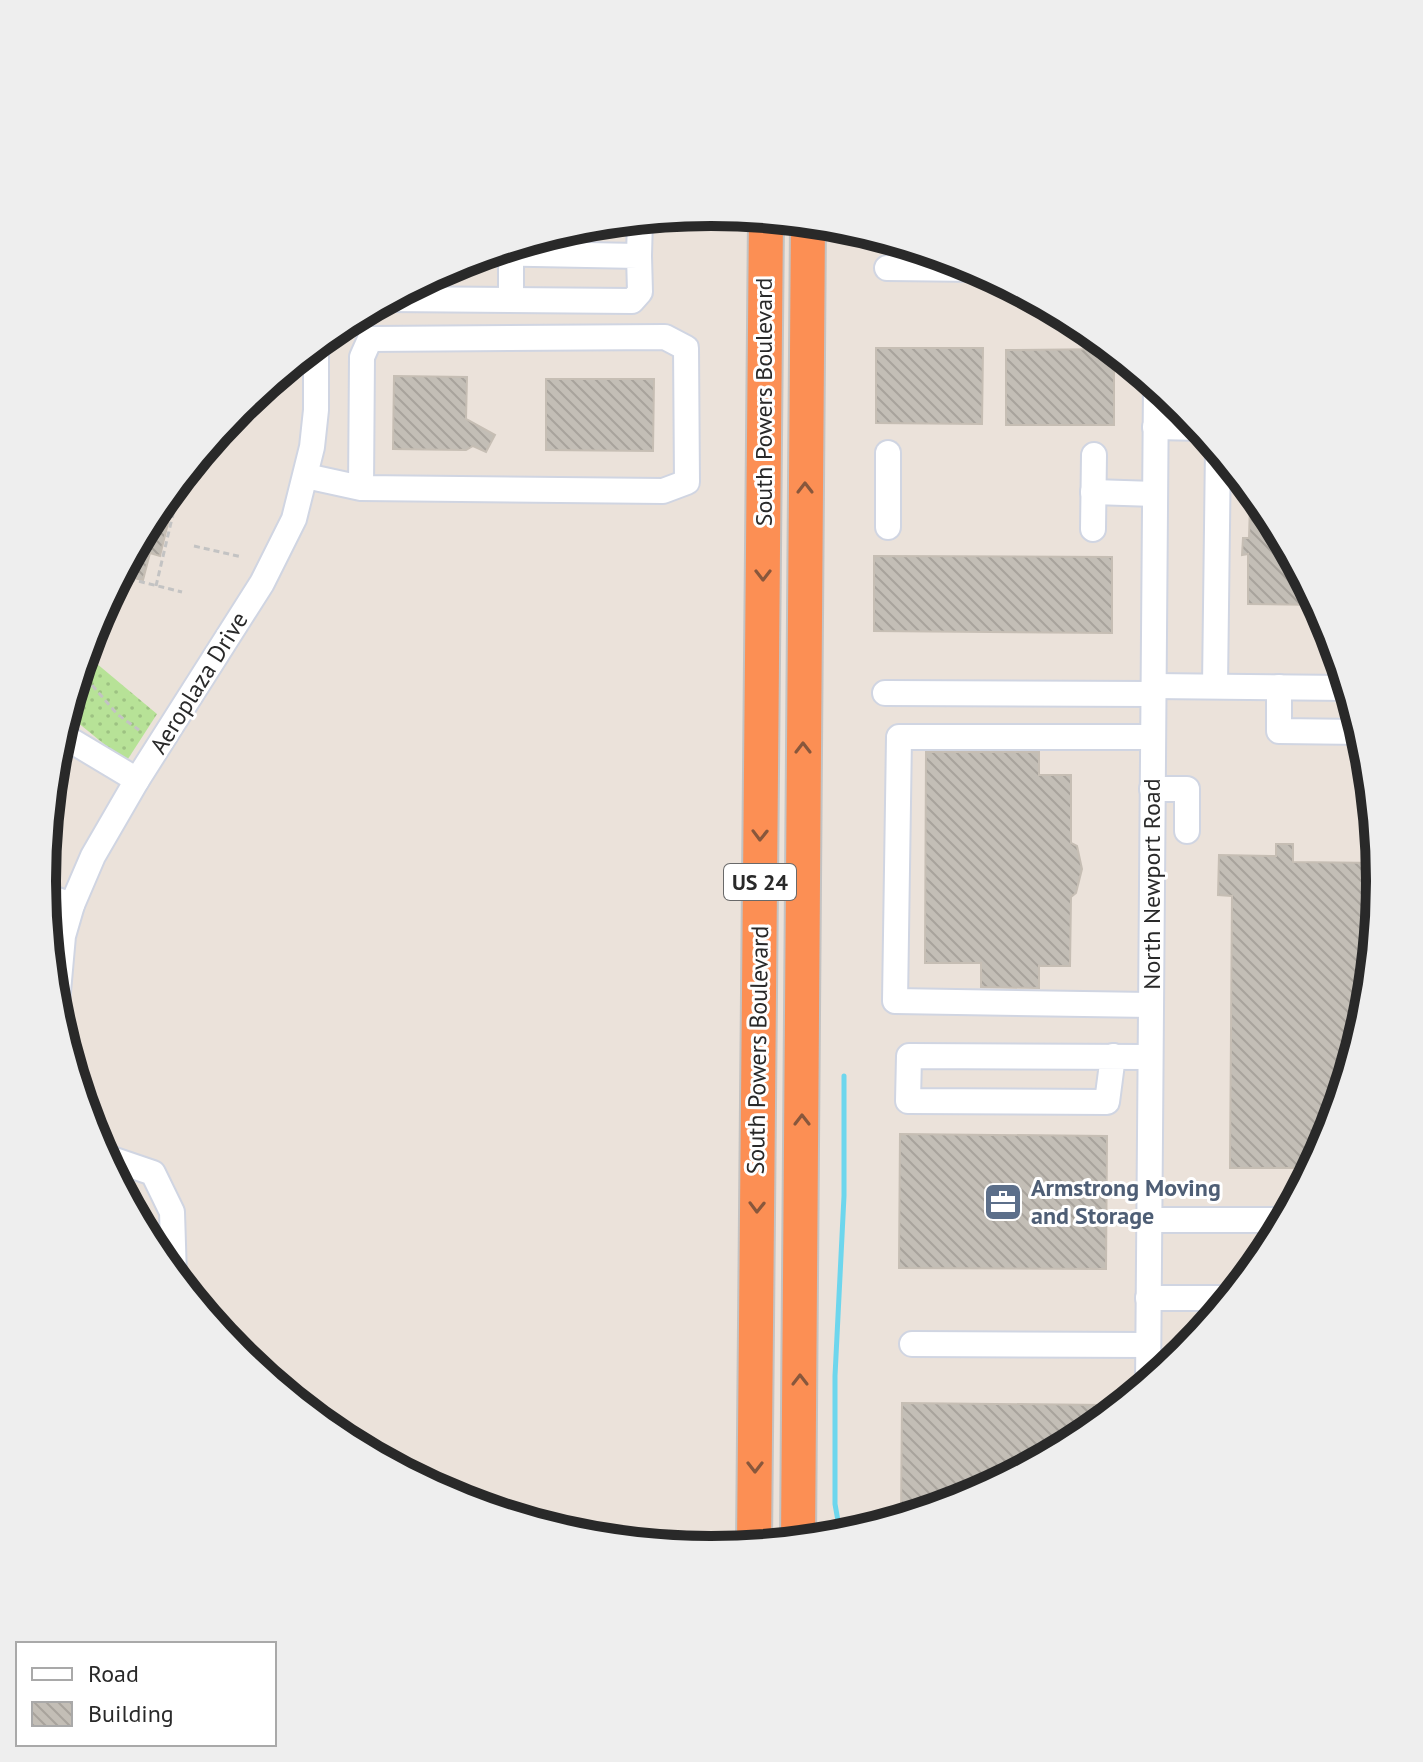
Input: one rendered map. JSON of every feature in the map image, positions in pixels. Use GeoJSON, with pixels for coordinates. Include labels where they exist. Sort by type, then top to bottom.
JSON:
{"type":"FeatureCollection","features":[{"type":"Feature","properties":{"kind":"highway","name":"South Powers Boulevard"},"geometry":{"type":"LineString","coordinates":[[754,1535],[766,228]]}},
{"type":"Feature","properties":{"kind":"highway","name":"South Powers Boulevard"},"geometry":{"type":"LineString","coordinates":[[798,1531],[808,233]]}},
{"type":"Feature","properties":{"kind":"street"},"geometry":{"type":"LineString","coordinates":[[410,299],[632,301],[640,292],[640,230]]}},
{"type":"Feature","properties":{"kind":"street"},"geometry":{"type":"LineString","coordinates":[[529,252],[639,256]]}},
{"type":"Feature","properties":{"kind":"street"},"geometry":{"type":"LineString","coordinates":[[504,259],[511,300]]}},
{"type":"Feature","properties":{"kind":"street"},"geometry":{"type":"LineString","coordinates":[[887,268],[945,269]]}},
{"type":"Feature","properties":{"kind":"street"},"geometry":{"type":"LineString","coordinates":[[306,476],[361,488],[663,491],[687,482],[686,348],[665,337],[370,339],[362,357],[361,488]]}},
{"type":"Feature","properties":{"kind":"street","name":"Aeroplaza Drive"},"geometry":{"type":"LineString","coordinates":[[59,944],[61,916],[93,856],[137,780],[262,583],[294,519],[306,476],[316,410],[316,358]]}},
{"type":"Feature","properties":{"kind":"street","name":"North Newport Road"},"geometry":{"type":"LineString","coordinates":[[1148,1370],[1156,399]]}},
{"type":"Feature","properties":{"kind":"street"},"geometry":{"type":"LineString","coordinates":[[1155,427],[1185,428]]}},
{"type":"Feature","properties":{"kind":"street"},"geometry":{"type":"LineString","coordinates":[[888,453],[888,527]]}},
{"type":"Feature","properties":{"kind":"street"},"geometry":{"type":"LineString","coordinates":[[1093,529],[1094,455]]}},
{"type":"Feature","properties":{"kind":"street"},"geometry":{"type":"LineString","coordinates":[[1215,686],[1218,465]]}},
{"type":"Feature","properties":{"kind":"street"},"geometry":{"type":"LineString","coordinates":[[1093,492],[1155,494]]}},
{"type":"Feature","properties":{"kind":"street"},"geometry":{"type":"LineString","coordinates":[[885,693],[1153,690],[1215,686],[1338,688]]}},
{"type":"Feature","properties":{"kind":"street"},"geometry":{"type":"LineString","coordinates":[[1279,687],[1279,731],[1349,732]]}},
{"type":"Feature","properties":{"kind":"street"},"geometry":{"type":"LineString","coordinates":[[1151,1005],[895,1001],[899,737],[1153,737]]}},
{"type":"Feature","properties":{"kind":"street"},"geometry":{"type":"LineString","coordinates":[[72,741],[137,780]]}},
{"type":"Feature","properties":{"kind":"street"},"geometry":{"type":"LineString","coordinates":[[1152,789],[1187,789],[1187,831]]}},
{"type":"Feature","properties":{"kind":"street"},"geometry":{"type":"LineString","coordinates":[[1113,1056],[1107,1102],[908,1101],[909,1056],[1113,1056],[1150,1057]]}},
{"type":"Feature","properties":{"kind":"street"},"geometry":{"type":"LineString","coordinates":[[120,1162],[153,1173],[172,1212],[173,1255]]}},
{"type":"Feature","properties":{"kind":"street"},"geometry":{"type":"LineString","coordinates":[[1149,1220],[1272,1220]]}},
{"type":"Feature","properties":{"kind":"street"},"geometry":{"type":"LineString","coordinates":[[1148,1298],[1217,1298]]}},
{"type":"Feature","properties":{"kind":"street"},"geometry":{"type":"LineString","coordinates":[[912,1344],[1148,1345]]}},
{"type":"Feature","properties":{"kind":"path"},"geometry":{"type":"LineString","coordinates":[[156,586],[175,504]]}},
{"type":"Feature","properties":{"kind":"path"},"geometry":{"type":"LineString","coordinates":[[194,546],[242,557]]}},
{"type":"Feature","properties":{"kind":"path"},"geometry":{"type":"LineString","coordinates":[[127,585],[134,580],[182,592]]}},
{"type":"Feature","properties":{"kind":"path"},"geometry":{"type":"LineString","coordinates":[[88,681],[124,721],[139,730]]}},
{"type":"Feature","properties":{"kind":"green space"},"geometry":{"type":"Polygon","coordinates":[[[94,662],[157,714],[126,762],[76,721],[94,662]]]}},
{"type":"Feature","properties":{"kind":"building"},"geometry":{"type":"Polygon","coordinates":[[[876,348],[983,348],[982,424],[876,423],[876,348]]]}},
{"type":"Feature","properties":{"kind":"building"},"geometry":{"type":"Polygon","coordinates":[[[1094,349],[1114,363],[1114,425],[1006,425],[1006,350],[1094,349]]]}},
{"type":"Feature","properties":{"kind":"building"},"geometry":{"type":"Polygon","coordinates":[[[394,376],[467,377],[466,419],[495,435],[486,452],[473,446],[466,450],[393,449],[394,376]]]}},
{"type":"Feature","properties":{"kind":"building"},"geometry":{"type":"Polygon","coordinates":[[[546,379],[654,379],[653,451],[546,450],[546,379]]]}},
{"type":"Feature","properties":{"kind":"building"},"geometry":{"type":"Polygon","coordinates":[[[1250,507],[1279,553],[1305,605],[1248,604],[1248,554],[1242,555],[1243,538],[1249,538],[1250,507]]]}},
{"type":"Feature","properties":{"kind":"building"},"geometry":{"type":"Polygon","coordinates":[[[163,522],[168,523],[160,556],[150,553],[143,580],[131,577],[163,522]]]}},
{"type":"Feature","properties":{"kind":"building"},"geometry":{"type":"Polygon","coordinates":[[[874,556],[1112,557],[1112,633],[874,631],[874,556]]]}},
{"type":"Feature","properties":{"kind":"building"},"geometry":{"type":"Polygon","coordinates":[[[926,752],[1039,752],[1039,775],[1071,775],[1071,843],[1077,846],[1082,869],[1076,893],[1071,897],[1070,966],[1039,966],[1039,988],[981,987],[981,963],[925,963],[926,752]]]}},
{"type":"Feature","properties":{"kind":"building"},"geometry":{"type":"Polygon","coordinates":[[[1276,844],[1293,844],[1293,862],[1367,863],[1366,924],[1361,967],[1345,1051],[1317,1132],[1300,1168],[1230,1168],[1232,896],[1218,895],[1219,855],[1276,856],[1276,844]]]}},
{"type":"Feature","properties":{"kind":"building","name":"Armstrong Moving and Storage"},"geometry":{"type":"Polygon","coordinates":[[[900,1134],[1107,1136],[1106,1269],[899,1268],[900,1134]]]}},
{"type":"Feature","properties":{"kind":"building"},"geometry":{"type":"Polygon","coordinates":[[[902,1403],[1105,1405],[1039,1449],[1001,1469],[962,1487],[901,1508],[902,1403]]]}},
{"type":"Feature","properties":{"kind":"waterway"},"geometry":{"type":"LineString","coordinates":[[839,1524],[835,1504],[835,1376],[844,1196],[844,1076]]}},
{"type":"Feature","properties":{"kind":"place","name":"Armstrong Moving and Storage"},"geometry":{"type":"Point","coordinates":[1003,1202]}}]}
